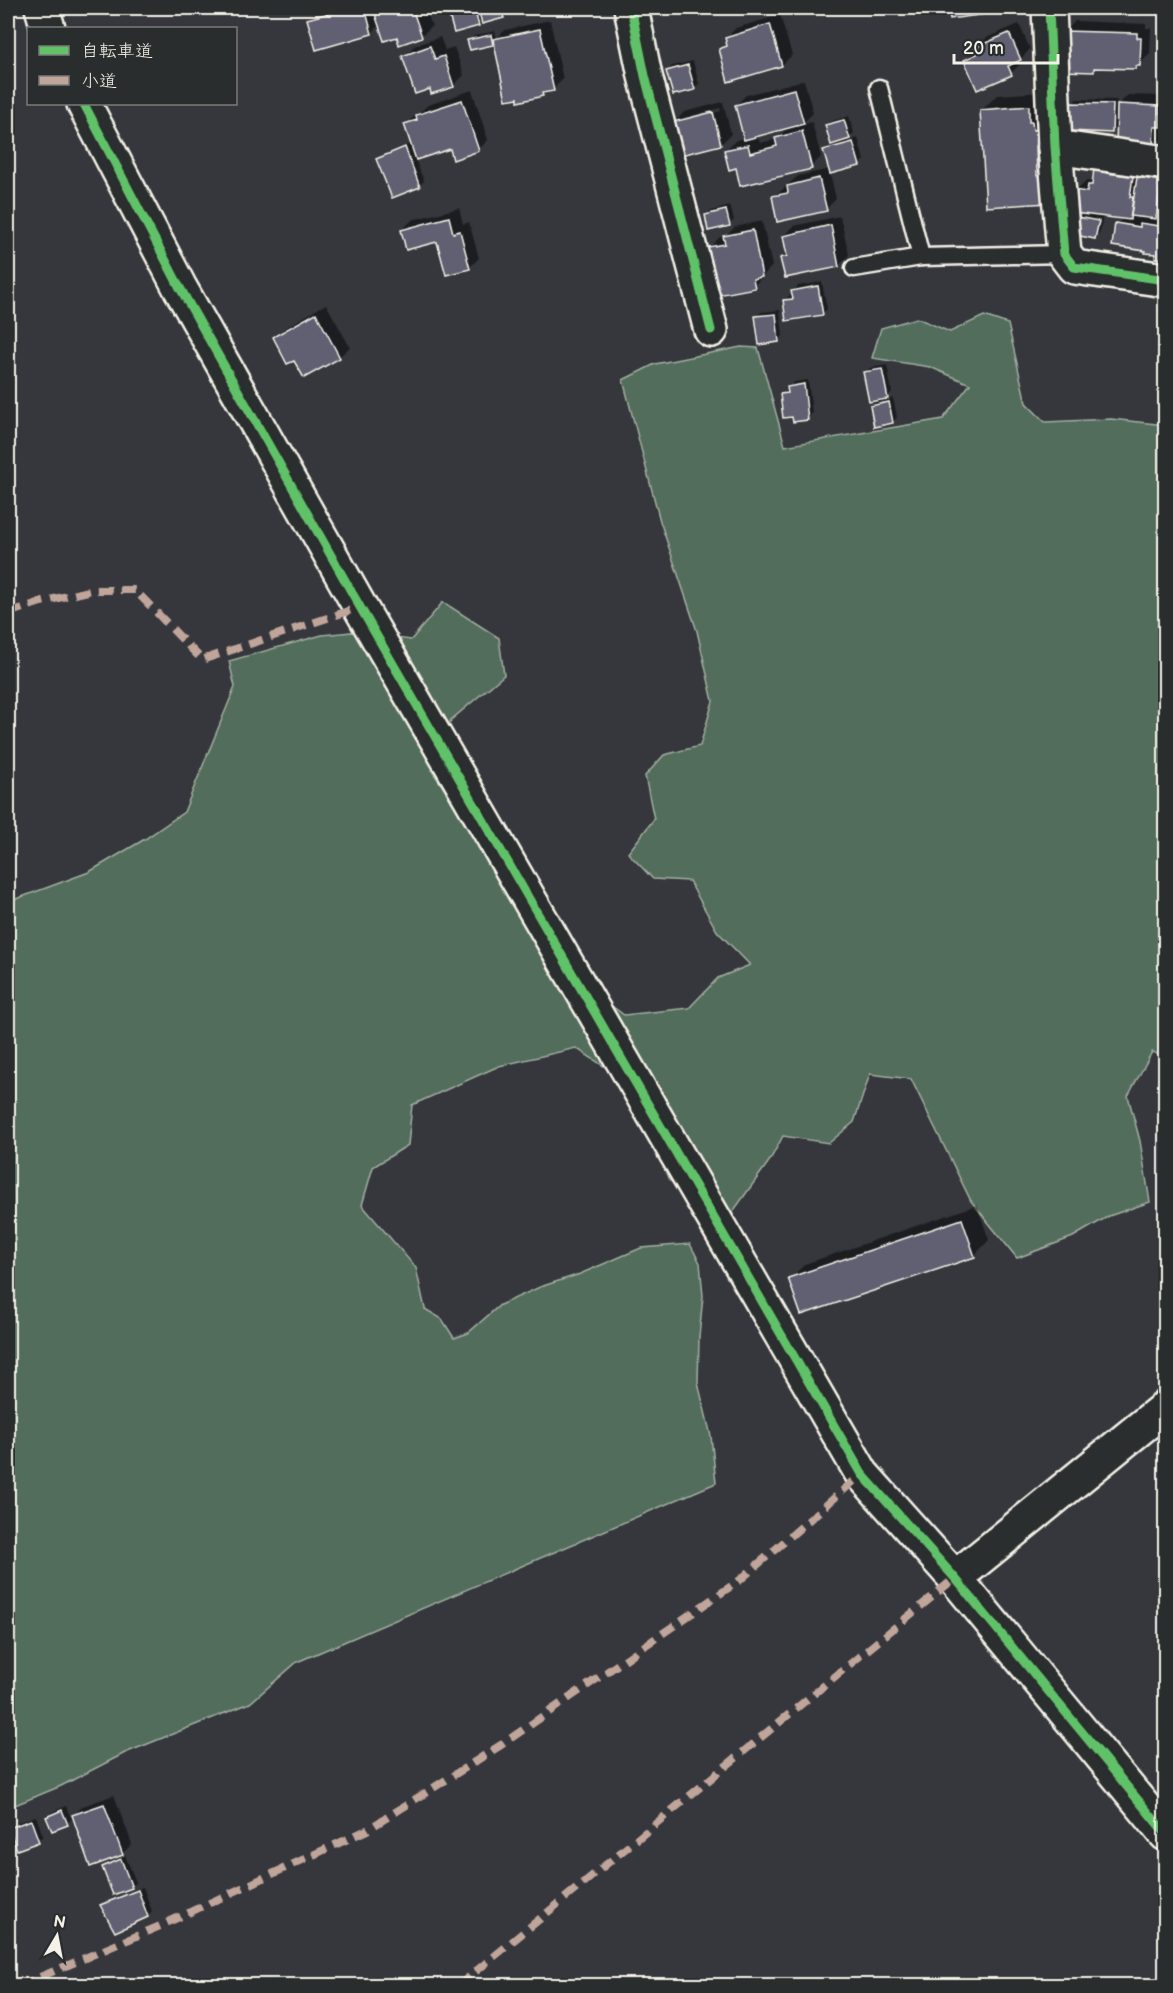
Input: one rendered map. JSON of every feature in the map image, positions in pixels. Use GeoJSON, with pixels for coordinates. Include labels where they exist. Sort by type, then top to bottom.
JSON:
{"type":"FeatureCollection","features":[{"type":"Feature","properties":{"kind":"street"},"geometry":{"type":"LineString","coordinates":[[42,8],[48,27]]}},
{"type":"Feature","properties":{"kind":"street"},"geometry":{"type":"LineString","coordinates":[[631,8],[645,76],[711,330]]}},
{"type":"Feature","properties":{"kind":"street"},"geometry":{"type":"LineString","coordinates":[[1049,8],[1055,147],[1064,254],[1074,267],[1166,280]]}},
{"type":"Feature","properties":{"kind":"street"},"geometry":{"type":"LineString","coordinates":[[85,105],[179,286],[360,607],[862,1474],[954,1578],[1166,1834]]}},
{"type":"Feature","properties":{"kind":"street"},"geometry":{"type":"LineString","coordinates":[[1055,147],[1166,163]]}},
{"type":"Feature","properties":{"kind":"street"},"geometry":{"type":"LineString","coordinates":[[954,1578],[1166,1407]]}},
{"type":"Feature","properties":{"kind":"lane"},"geometry":{"type":"LineString","coordinates":[[879,88],[921,257]]}},
{"type":"Feature","properties":{"kind":"lane"},"geometry":{"type":"LineString","coordinates":[[854,268],[921,257],[1064,254]]}},
{"type":"Feature","properties":{"kind":"green space"},"geometry":{"type":"Polygon","coordinates":[[[984,316],[1008,324],[1026,403],[1045,422],[1111,419],[1165,425],[1165,1057],[1152,1052],[1128,1096],[1140,1141],[1150,1202],[1109,1216],[1073,1237],[1017,1258],[971,1201],[911,1079],[870,1074],[854,1122],[829,1143],[783,1136],[770,1160],[732,1213],[696,1208],[668,1178],[654,1135],[635,1099],[607,1068],[576,1048],[499,1066],[412,1105],[408,1145],[373,1167],[362,1205],[416,1268],[425,1309],[442,1319],[454,1338],[468,1333],[500,1305],[540,1287],[580,1274],[641,1248],[690,1244],[700,1263],[703,1296],[698,1383],[711,1436],[716,1483],[297,1662],[250,1703],[125,1753],[61,1786],[8,1808],[8,902],[89,872],[145,839],[184,812],[235,687],[229,661],[322,635],[351,632],[411,640],[443,602],[499,638],[504,675],[451,720],[432,771],[487,851],[543,955],[624,1015],[689,1008],[718,978],[750,965],[717,931],[689,881],[653,879],[628,853],[654,819],[645,776],[664,755],[700,746],[713,701],[697,631],[660,521],[623,380],[655,364],[741,347],[758,348],[785,446],[943,419],[970,384],[930,367],[872,358],[881,328],[917,318],[950,332],[984,316]]]}},
{"type":"Feature","properties":{"kind":"building"},"geometry":{"type":"Polygon","coordinates":[[[348,8],[365,8],[372,34],[316,50],[307,19],[348,8]]]}},
{"type":"Feature","properties":{"kind":"building"},"geometry":{"type":"Polygon","coordinates":[[[373,8],[412,8],[422,37],[399,45],[397,37],[384,41],[373,8]]]}},
{"type":"Feature","properties":{"kind":"building"},"geometry":{"type":"Polygon","coordinates":[[[447,8],[474,8],[479,26],[454,33],[447,8]]]}},
{"type":"Feature","properties":{"kind":"building"},"geometry":{"type":"Polygon","coordinates":[[[478,8],[501,8],[504,18],[482,24],[478,8]]]}},
{"type":"Feature","properties":{"kind":"building"},"geometry":{"type":"Polygon","coordinates":[[[948,8],[1017,8],[1018,10],[950,19],[948,8]]]}},
{"type":"Feature","properties":{"kind":"building"},"geometry":{"type":"Polygon","coordinates":[[[770,24],[782,66],[728,82],[719,49],[727,46],[725,38],[770,24]]]}},
{"type":"Feature","properties":{"kind":"building"},"geometry":{"type":"Polygon","coordinates":[[[540,29],[554,91],[518,102],[518,98],[506,100],[493,39],[540,29]]]}},
{"type":"Feature","properties":{"kind":"building"},"geometry":{"type":"Polygon","coordinates":[[[1063,31],[1137,33],[1137,38],[1141,38],[1140,66],[1136,66],[1136,69],[1094,68],[1094,72],[1062,71],[1063,31]]]}},
{"type":"Feature","properties":{"kind":"building"},"geometry":{"type":"Polygon","coordinates":[[[1009,33],[1021,60],[1008,66],[1012,75],[977,90],[964,60],[977,54],[974,48],[1009,33]]]}},
{"type":"Feature","properties":{"kind":"building"},"geometry":{"type":"Polygon","coordinates":[[[491,35],[493,45],[470,50],[467,40],[491,35]]]}},
{"type":"Feature","properties":{"kind":"building"},"geometry":{"type":"Polygon","coordinates":[[[430,46],[435,59],[444,56],[454,87],[431,94],[430,89],[415,94],[402,56],[430,46]]]}},
{"type":"Feature","properties":{"kind":"building"},"geometry":{"type":"Polygon","coordinates":[[[688,65],[695,90],[673,95],[666,71],[688,65]]]}},
{"type":"Feature","properties":{"kind":"building"},"geometry":{"type":"Polygon","coordinates":[[[794,89],[804,124],[744,140],[735,105],[794,89]]]}},
{"type":"Feature","properties":{"kind":"building"},"geometry":{"type":"Polygon","coordinates":[[[462,100],[479,151],[453,160],[450,149],[416,160],[404,124],[417,120],[416,115],[462,100]]]}},
{"type":"Feature","properties":{"kind":"building"},"geometry":{"type":"Polygon","coordinates":[[[1071,103],[1113,104],[1112,133],[1070,131],[1071,103]]]}},
{"type":"Feature","properties":{"kind":"building"},"geometry":{"type":"Polygon","coordinates":[[[1117,104],[1160,106],[1160,127],[1154,127],[1153,150],[1116,149],[1117,104]]]}},
{"type":"Feature","properties":{"kind":"building"},"geometry":{"type":"Polygon","coordinates":[[[1029,106],[1029,122],[1032,122],[1036,133],[1041,133],[1041,146],[1036,146],[1037,176],[1047,175],[1048,203],[986,207],[980,110],[1029,106]]]}},
{"type":"Feature","properties":{"kind":"building"},"geometry":{"type":"Polygon","coordinates":[[[713,112],[721,145],[681,155],[673,122],[713,112]]]}},
{"type":"Feature","properties":{"kind":"building"},"geometry":{"type":"Polygon","coordinates":[[[844,120],[850,139],[831,145],[825,125],[844,120]]]}},
{"type":"Feature","properties":{"kind":"building"},"geometry":{"type":"Polygon","coordinates":[[[802,131],[812,169],[740,186],[736,168],[729,170],[724,150],[748,145],[750,153],[777,146],[775,138],[802,131]]]}},
{"type":"Feature","properties":{"kind":"building"},"geometry":{"type":"Polygon","coordinates":[[[853,142],[860,166],[830,174],[823,150],[853,142]]]}},
{"type":"Feature","properties":{"kind":"building"},"geometry":{"type":"Polygon","coordinates":[[[405,147],[420,187],[392,198],[376,159],[405,147]]]}},
{"type":"Feature","properties":{"kind":"building"},"geometry":{"type":"Polygon","coordinates":[[[1094,169],[1133,176],[1130,220],[1074,213],[1074,190],[1087,192],[1088,185],[1092,185],[1094,169]]]}},
{"type":"Feature","properties":{"kind":"building"},"geometry":{"type":"Polygon","coordinates":[[[1137,177],[1161,181],[1156,219],[1131,216],[1137,177]]]}},
{"type":"Feature","properties":{"kind":"building"},"geometry":{"type":"Polygon","coordinates":[[[819,178],[827,211],[777,222],[772,196],[788,193],[787,186],[819,178]]]}},
{"type":"Feature","properties":{"kind":"building"},"geometry":{"type":"Polygon","coordinates":[[[726,210],[730,226],[708,231],[705,215],[726,210]]]}},
{"type":"Feature","properties":{"kind":"building"},"geometry":{"type":"Polygon","coordinates":[[[449,217],[453,233],[460,231],[470,269],[446,275],[437,242],[406,250],[401,230],[449,217]]]}},
{"type":"Feature","properties":{"kind":"building"},"geometry":{"type":"Polygon","coordinates":[[[1077,217],[1099,221],[1095,239],[1075,235],[1077,217]]]}},
{"type":"Feature","properties":{"kind":"building"},"geometry":{"type":"Polygon","coordinates":[[[1115,223],[1140,227],[1140,223],[1166,227],[1166,259],[1155,258],[1156,254],[1145,253],[1145,251],[1112,246],[1115,223]]]}},
{"type":"Feature","properties":{"kind":"building"},"geometry":{"type":"Polygon","coordinates":[[[831,225],[839,267],[785,278],[780,258],[787,256],[783,236],[831,225]]]}},
{"type":"Feature","properties":{"kind":"building"},"geometry":{"type":"Polygon","coordinates":[[[753,230],[762,277],[753,279],[755,288],[718,295],[708,247],[725,244],[723,236],[753,230]]]}},
{"type":"Feature","properties":{"kind":"building"},"geometry":{"type":"Polygon","coordinates":[[[818,286],[823,315],[786,321],[783,300],[793,299],[791,291],[818,286]]]}},
{"type":"Feature","properties":{"kind":"building"},"geometry":{"type":"Polygon","coordinates":[[[316,313],[340,358],[304,378],[294,361],[287,364],[273,337],[316,313]]]}},
{"type":"Feature","properties":{"kind":"building"},"geometry":{"type":"Polygon","coordinates":[[[776,314],[779,342],[759,345],[755,316],[776,314]]]}},
{"type":"Feature","properties":{"kind":"building"},"geometry":{"type":"Polygon","coordinates":[[[882,369],[888,399],[869,402],[863,372],[882,369]]]}},
{"type":"Feature","properties":{"kind":"building"},"geometry":{"type":"Polygon","coordinates":[[[804,384],[808,420],[793,422],[792,417],[783,418],[780,394],[788,393],[787,387],[804,384]]]}},
{"type":"Feature","properties":{"kind":"building"},"geometry":{"type":"Polygon","coordinates":[[[889,402],[893,423],[874,427],[870,406],[889,402]]]}},
{"type":"Feature","properties":{"kind":"building"},"geometry":{"type":"Polygon","coordinates":[[[962,1219],[975,1257],[801,1315],[788,1278],[962,1219]]]}},
{"type":"Feature","properties":{"kind":"building"},"geometry":{"type":"Polygon","coordinates":[[[104,1804],[123,1855],[90,1867],[72,1815],[104,1804]]]}},
{"type":"Feature","properties":{"kind":"building"},"geometry":{"type":"Polygon","coordinates":[[[62,1810],[68,1825],[52,1831],[46,1817],[62,1810]]]}},
{"type":"Feature","properties":{"kind":"building"},"geometry":{"type":"Polygon","coordinates":[[[31,1820],[39,1842],[17,1850],[9,1828],[31,1820]]]}},
{"type":"Feature","properties":{"kind":"building"},"geometry":{"type":"Polygon","coordinates":[[[121,1859],[132,1888],[113,1895],[102,1867],[121,1859]]]}},
{"type":"Feature","properties":{"kind":"building"},"geometry":{"type":"Polygon","coordinates":[[[138,1890],[148,1917],[115,1932],[100,1905],[138,1890]]]}},
{"type":"Feature","properties":{"kind":"marked path"},"geometry":{"type":"LineString","coordinates":[[8,613],[41,602],[93,590],[135,590],[202,660],[360,607]]}},
{"type":"Feature","properties":{"kind":"marked path"},"geometry":{"type":"LineString","coordinates":[[19,1986],[160,1926],[367,1830],[501,1745],[740,1580],[862,1474]]}},
{"type":"Feature","properties":{"kind":"marked path"},"geometry":{"type":"LineString","coordinates":[[458,1986],[955,1578]]}},
{"type":"Feature","properties":{"kind":"cycle path"},"geometry":{"type":"LineString","coordinates":[[631,8],[645,76],[711,330]]}},
{"type":"Feature","properties":{"kind":"cycle path"},"geometry":{"type":"LineString","coordinates":[[1049,8],[1055,147],[1064,254],[1074,267],[1166,280]]}},
{"type":"Feature","properties":{"kind":"cycle path"},"geometry":{"type":"LineString","coordinates":[[85,105],[179,286],[360,607],[862,1474],[955,1578],[1166,1834]]}}]}
